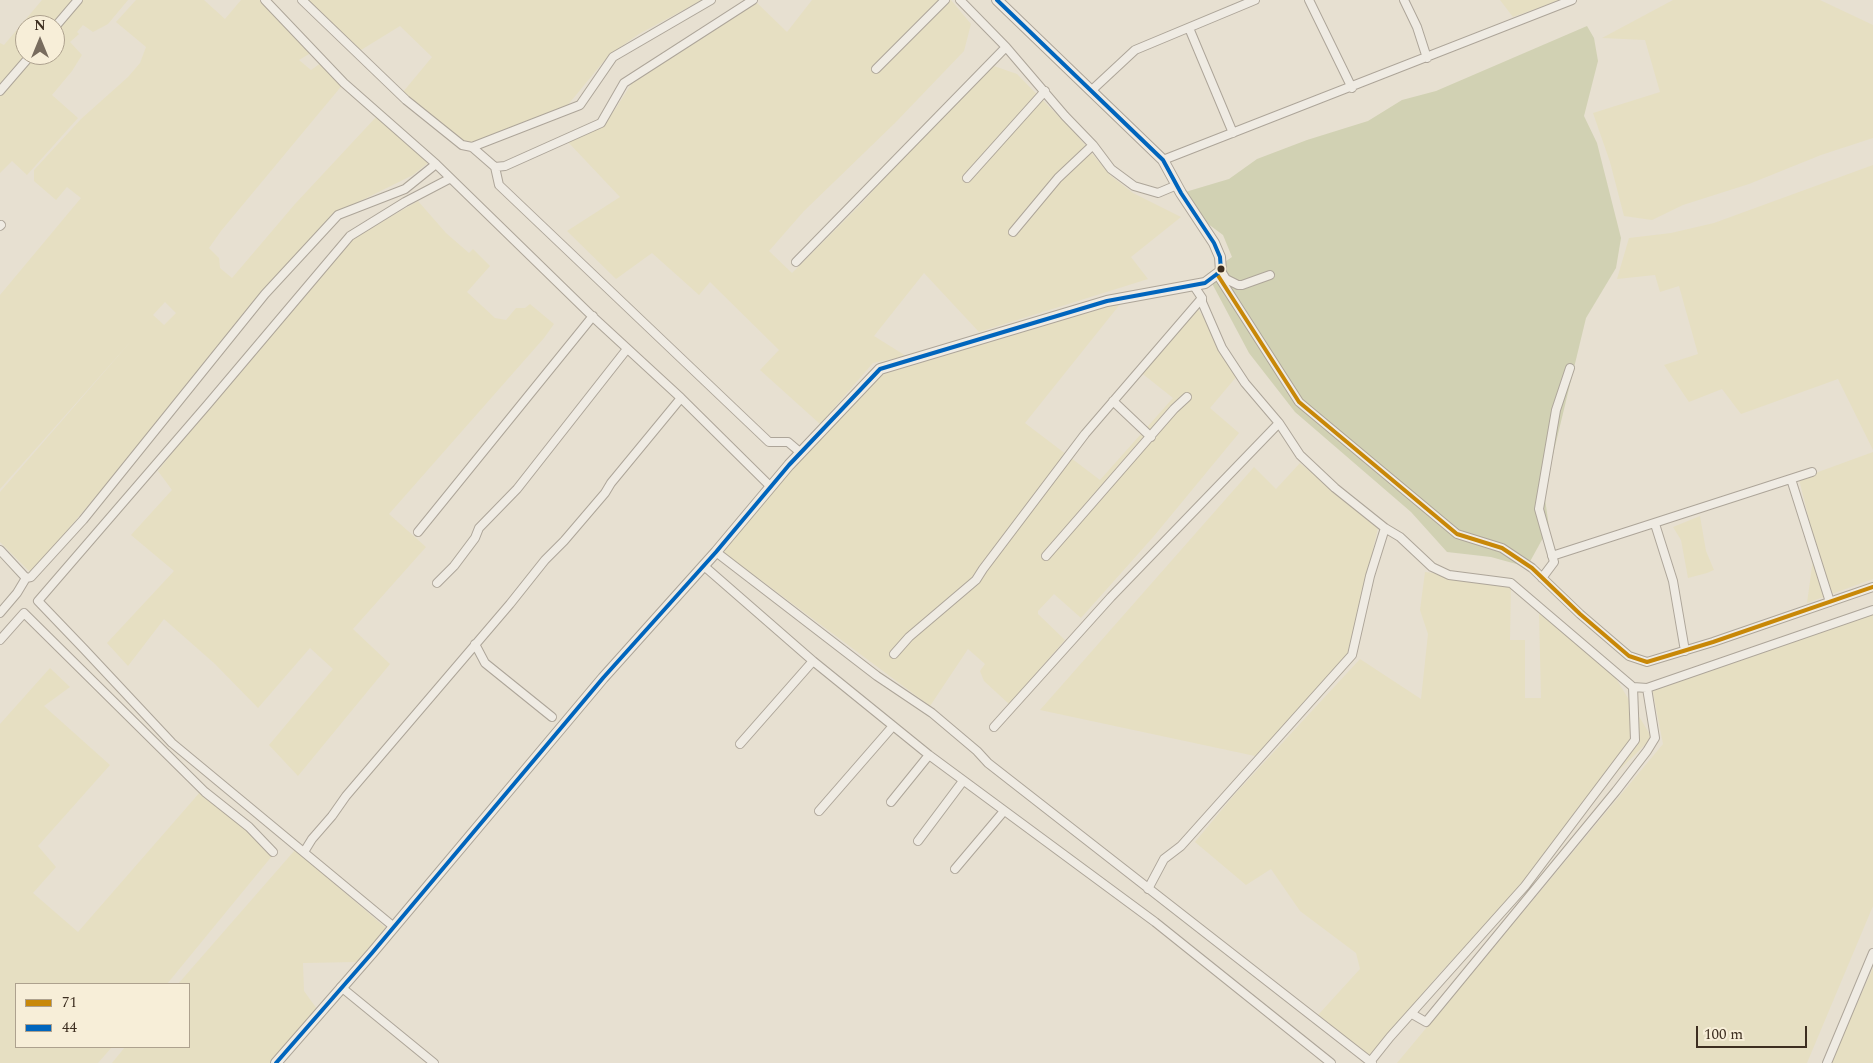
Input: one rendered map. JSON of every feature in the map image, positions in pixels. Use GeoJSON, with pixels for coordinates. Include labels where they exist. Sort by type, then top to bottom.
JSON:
{"type":"FeatureCollection","features":[{"type":"Feature","properties":{"kind":"street"},"geometry":{"type":"LineString","coordinates":[[65,15],[78,0]]}},
{"type":"Feature","properties":{"kind":"street"},"geometry":{"type":"LineString","coordinates":[[265,0],[344,83],[436,164],[627,349],[681,398],[771,487]]}},
{"type":"Feature","properties":{"kind":"street"},"geometry":{"type":"LineString","coordinates":[[302,0],[406,100],[462,145],[472,147],[495,167],[498,185],[769,442],[788,442],[801,453]]}},
{"type":"Feature","properties":{"kind":"street"},"geometry":{"type":"LineString","coordinates":[[472,147],[580,105],[613,57],[711,0]]}},
{"type":"Feature","properties":{"kind":"street"},"geometry":{"type":"LineString","coordinates":[[495,167],[505,166],[601,123],[624,83],[752,0]]}},
{"type":"Feature","properties":{"kind":"street"},"geometry":{"type":"LineString","coordinates":[[876,68],[945,0]]}},
{"type":"Feature","properties":{"kind":"street"},"geometry":{"type":"LineString","coordinates":[[960,0],[1006,46],[1065,116],[1094,145],[1111,169],[1134,186],[1158,193],[1177,184]]}},
{"type":"Feature","properties":{"kind":"street"},"geometry":{"type":"LineString","coordinates":[[997,0],[1163,160],[1214,243],[1220,257],[1219,272],[1298,402],[1457,534],[1502,548],[1532,568],[1580,614],[1629,656],[1647,662],[1873,588]]}},
{"type":"Feature","properties":{"kind":"street"},"geometry":{"type":"LineString","coordinates":[[1092,90],[1135,50],[1255,0]]}},
{"type":"Feature","properties":{"kind":"street"},"geometry":{"type":"LineString","coordinates":[[1309,0],[1352,88]]}},
{"type":"Feature","properties":{"kind":"street"},"geometry":{"type":"LineString","coordinates":[[1404,0],[1417,26],[1427,58]]}},
{"type":"Feature","properties":{"kind":"street"},"geometry":{"type":"LineString","coordinates":[[1163,160],[1352,88],[1572,0]]}},
{"type":"Feature","properties":{"kind":"street"},"geometry":{"type":"LineString","coordinates":[[1189,28],[1233,133]]}},
{"type":"Feature","properties":{"kind":"street"},"geometry":{"type":"LineString","coordinates":[[796,262],[1006,46]]}},
{"type":"Feature","properties":{"kind":"street"},"geometry":{"type":"LineString","coordinates":[[0,91],[22,65]]}},
{"type":"Feature","properties":{"kind":"street"},"geometry":{"type":"LineString","coordinates":[[967,178],[1045,91]]}},
{"type":"Feature","properties":{"kind":"street"},"geometry":{"type":"LineString","coordinates":[[1013,232],[1058,178],[1094,145]]}},
{"type":"Feature","properties":{"kind":"street"},"geometry":{"type":"LineString","coordinates":[[0,613],[17,593],[26,578],[31,577],[83,520],[265,294],[338,215],[405,189],[436,164]]}},
{"type":"Feature","properties":{"kind":"street"},"geometry":{"type":"LineString","coordinates":[[394,927],[172,743],[38,601],[350,236],[405,202],[450,179]]}},
{"type":"Feature","properties":{"kind":"street"},"geometry":{"type":"LineString","coordinates":[[1219,272],[1226,279],[1238,285],[1270,275]]}},
{"type":"Feature","properties":{"kind":"street"},"geometry":{"type":"LineString","coordinates":[[276,1063],[394,927],[603,678],[704,566],[801,453],[880,369],[1107,301],[1205,283],[1219,272]]}},
{"type":"Feature","properties":{"kind":"street"},"geometry":{"type":"LineString","coordinates":[[1194,286],[1202,298],[1222,348],[1245,384],[1279,423],[1300,455],[1335,488],[1385,528],[1400,537],[1432,567],[1449,575],[1511,583],[1633,687],[1647,688],[1873,610]]}},
{"type":"Feature","properties":{"kind":"street"},"geometry":{"type":"LineString","coordinates":[[894,654],[909,637],[976,580],[1079,441],[1202,298]]}},
{"type":"Feature","properties":{"kind":"street"},"geometry":{"type":"LineString","coordinates":[[418,532],[593,316]]}},
{"type":"Feature","properties":{"kind":"street"},"geometry":{"type":"LineString","coordinates":[[437,583],[454,566],[475,538],[479,528],[522,483],[627,349]]}},
{"type":"Feature","properties":{"kind":"street"},"geometry":{"type":"LineString","coordinates":[[1542,578],[1554,562],[1539,509],[1556,410],[1570,368]]}},
{"type":"Feature","properties":{"kind":"street"},"geometry":{"type":"LineString","coordinates":[[1046,556],[1174,409],[1187,397]]}},
{"type":"Feature","properties":{"kind":"street"},"geometry":{"type":"LineString","coordinates":[[304,852],[346,796],[510,604],[545,560],[605,493],[611,483],[681,398]]}},
{"type":"Feature","properties":{"kind":"street"},"geometry":{"type":"LineString","coordinates":[[1113,401],[1151,437]]}},
{"type":"Feature","properties":{"kind":"street"},"geometry":{"type":"LineString","coordinates":[[994,727],[1111,598],[1279,423]]}},
{"type":"Feature","properties":{"kind":"street"},"geometry":{"type":"LineString","coordinates":[[1552,556],[1812,472]]}},
{"type":"Feature","properties":{"kind":"street"},"geometry":{"type":"LineString","coordinates":[[1791,479],[1830,602]]}},
{"type":"Feature","properties":{"kind":"street"},"geometry":{"type":"LineString","coordinates":[[1655,524],[1673,582],[1685,651]]}},
{"type":"Feature","properties":{"kind":"street"},"geometry":{"type":"LineString","coordinates":[[1148,889],[1164,859],[1181,846],[1352,655],[1370,576],[1385,528]]}},
{"type":"Feature","properties":{"kind":"street"},"geometry":{"type":"LineString","coordinates":[[0,550],[26,578]]}},
{"type":"Feature","properties":{"kind":"street"},"geometry":{"type":"LineString","coordinates":[[716,552],[876,676],[932,714],[977,751],[988,763],[1371,1062],[1390,1037],[1525,886],[1635,740],[1633,687]]}},
{"type":"Feature","properties":{"kind":"street"},"geometry":{"type":"LineString","coordinates":[[704,566],[813,660],[929,755],[1155,922],[1331,1063]]}},
{"type":"Feature","properties":{"kind":"street"},"geometry":{"type":"LineString","coordinates":[[0,640],[24,613],[205,792],[249,827],[273,852]]}},
{"type":"Feature","properties":{"kind":"street"},"geometry":{"type":"LineString","coordinates":[[475,644],[485,663],[552,717]]}},
{"type":"Feature","properties":{"kind":"street"},"geometry":{"type":"LineString","coordinates":[[740,744],[813,660]]}},
{"type":"Feature","properties":{"kind":"street"},"geometry":{"type":"LineString","coordinates":[[1412,1014],[1426,1022],[1647,751],[1655,738],[1647,688]]}},
{"type":"Feature","properties":{"kind":"street"},"geometry":{"type":"LineString","coordinates":[[819,811],[893,726]]}},
{"type":"Feature","properties":{"kind":"street"},"geometry":{"type":"LineString","coordinates":[[891,802],[929,755]]}},
{"type":"Feature","properties":{"kind":"street"},"geometry":{"type":"LineString","coordinates":[[918,842],[963,781]]}},
{"type":"Feature","properties":{"kind":"street"},"geometry":{"type":"LineString","coordinates":[[955,870],[1004,810]]}},
{"type":"Feature","properties":{"kind":"street"},"geometry":{"type":"LineString","coordinates":[[1827,1063],[1873,953]]}},
{"type":"Feature","properties":{"kind":"street"},"geometry":{"type":"LineString","coordinates":[[341,987],[434,1063]]}},
{"type":"Feature","properties":{"kind":"shaded area"},"geometry":{"type":"Polygon","coordinates":[[[42,0],[78,0],[64,15],[29,15],[42,0]]]}},
{"type":"Feature","properties":{"kind":"shaded area"},"geometry":{"type":"Polygon","coordinates":[[[79,0],[128,0],[108,24],[93,32],[83,25],[77,32],[79,34],[70,42],[82,55],[72,71],[52,95],[78,118],[27,175],[12,161],[0,173],[0,93],[24,65],[65,65],[65,16],[79,0]]]}},
{"type":"Feature","properties":{"kind":"shaded area"},"geometry":{"type":"Polygon","coordinates":[[[136,0],[204,0],[225,19],[241,0],[262,0],[314,51],[299,60],[311,70],[321,63],[344,83],[209,248],[219,258],[220,268],[232,278],[295,204],[377,116],[429,162],[413,175],[336,213],[31,573],[0,542],[0,492],[132,340],[0,489],[0,295],[81,198],[67,187],[56,200],[34,181],[34,170],[81,119],[128,77],[140,63],[146,47],[116,22],[136,0]],[[165,302],[153,315],[164,325],[176,313],[165,302]]]}},
{"type":"Feature","properties":{"kind":"shaded area"},"geometry":{"type":"Polygon","coordinates":[[[307,0],[702,0],[639,34],[609,55],[567,106],[556,115],[481,142],[465,142],[403,92],[432,57],[400,26],[361,50],[307,0]]]}},
{"type":"Feature","properties":{"kind":"shaded area"},"geometry":{"type":"Polygon","coordinates":[[[754,0],[787,32],[812,0],[951,0],[971,24],[964,51],[895,123],[804,211],[769,251],[792,273],[861,204],[913,146],[994,66],[1017,74],[1075,133],[1110,175],[1133,193],[1181,217],[1131,257],[1148,279],[979,332],[924,273],[874,336],[906,356],[873,363],[820,424],[760,370],[779,350],[710,282],[699,295],[652,253],[616,279],[567,231],[620,197],[568,142],[602,126],[635,78],[754,0]]]}},
{"type":"Feature","properties":{"kind":"shaded area"},"geometry":{"type":"Polygon","coordinates":[[[1500,0],[1560,0],[1513,17],[1500,0]]]}},
{"type":"Feature","properties":{"kind":"shaded area"},"geometry":{"type":"Polygon","coordinates":[[[1673,0],[1820,0],[1873,25],[1873,138],[1821,155],[1749,184],[1683,205],[1652,220],[1624,216],[1610,162],[1593,113],[1660,92],[1645,40],[1602,38],[1673,0]]]}},
{"type":"Feature","properties":{"kind":"shaded area"},"geometry":{"type":"Polygon","coordinates":[[[15,32],[15,65],[21,65],[0,89],[0,43],[4,45],[15,32]]]}},
{"type":"Feature","properties":{"kind":"shaded area"},"geometry":{"type":"Polygon","coordinates":[[[1873,165],[1873,450],[1838,379],[1741,414],[1722,389],[1689,402],[1664,365],[1698,354],[1679,286],[1660,292],[1655,275],[1617,279],[1629,238],[1671,233],[1714,223],[1873,165]]]}},
{"type":"Feature","properties":{"kind":"shaded area"},"geometry":{"type":"Polygon","coordinates":[[[418,201],[446,233],[469,253],[473,249],[490,266],[467,292],[495,318],[506,320],[516,308],[525,308],[530,304],[554,324],[544,338],[389,514],[426,547],[353,629],[390,664],[298,776],[269,745],[333,669],[310,648],[258,708],[215,664],[164,619],[128,666],[107,643],[174,571],[131,535],[172,490],[158,471],[190,430],[352,239],[418,201]]]}},
{"type":"Feature","properties":{"kind":"shaded area"},"geometry":{"type":"Polygon","coordinates":[[[1121,303],[1025,423],[1100,480],[1173,398],[1139,371],[1196,306],[1208,324],[1219,352],[1237,376],[1210,408],[1239,433],[1154,536],[1081,618],[1054,594],[1038,611],[1038,614],[1065,640],[1009,704],[984,681],[980,671],[985,664],[968,649],[930,706],[723,552],[783,477],[874,377],[1121,303]]]}},
{"type":"Feature","properties":{"kind":"shaded area"},"geometry":{"type":"Polygon","coordinates":[[[1873,452],[1873,579],[1807,603],[1815,545],[1799,479],[1873,452]]]}},
{"type":"Feature","properties":{"kind":"shaded area"},"geometry":{"type":"Polygon","coordinates":[[[1300,463],[1378,528],[1349,655],[1255,756],[1040,710],[1254,467],[1276,489],[1300,463]]]}},
{"type":"Feature","properties":{"kind":"shaded area"},"geometry":{"type":"Polygon","coordinates":[[[1700,516],[1706,551],[1714,570],[1688,578],[1681,540],[1673,527],[1700,516]]]}},
{"type":"Feature","properties":{"kind":"shaded area"},"geometry":{"type":"Polygon","coordinates":[[[1425,572],[1511,583],[1510,640],[1525,640],[1525,698],[1541,698],[1539,613],[1614,675],[1652,738],[1579,809],[1523,885],[1440,973],[1368,1058],[1318,1015],[1360,969],[1356,953],[1300,911],[1271,869],[1246,885],[1195,842],[1234,795],[1360,659],[1421,699],[1428,634],[1420,610],[1425,572]]]}},
{"type":"Feature","properties":{"kind":"shaded area"},"geometry":{"type":"Polygon","coordinates":[[[1873,609],[1873,906],[1807,1063],[1397,1063],[1663,744],[1652,688],[1873,609]]]}},
{"type":"Feature","properties":{"kind":"shaded area"},"geometry":{"type":"Polygon","coordinates":[[[50,668],[70,687],[44,706],[110,765],[38,846],[56,867],[33,893],[78,932],[201,791],[240,822],[272,856],[168,983],[15,983],[15,1048],[111,1048],[98,1063],[0,1063],[0,724],[50,668]]]}},
{"type":"Feature","properties":{"kind":"shaded area"},"geometry":{"type":"Polygon","coordinates":[[[295,850],[386,928],[356,962],[303,963],[304,991],[317,1009],[272,1063],[112,1063],[124,1048],[190,1048],[190,983],[179,983],[295,850]]]}},
{"type":"Feature","properties":{"kind":"shaded area"},"geometry":{"type":"Polygon","coordinates":[[[1873,967],[1873,1063],[1831,1063],[1872,970],[1873,967]]]}},
{"type":"Feature","properties":{"kind":"green space"},"geometry":{"type":"Polygon","coordinates":[[[1587,26],[1594,38],[1598,61],[1584,116],[1597,143],[1621,238],[1616,268],[1586,318],[1544,492],[1549,527],[1527,567],[1491,557],[1447,552],[1411,512],[1295,412],[1249,353],[1207,274],[1232,257],[1223,235],[1196,215],[1182,193],[1229,179],[1257,159],[1307,140],[1368,121],[1402,100],[1436,91],[1587,26]]]}},
{"type":"Feature","properties":{"kind":"transit line","name":"44"},"geometry":{"type":"LineString","coordinates":[[276,1063],[372,953],[603,678],[716,552],[789,465],[880,369],[1107,301],[1205,283],[1221,271],[1220,257],[1214,243],[1181,193],[1163,160],[997,0]]}},
{"type":"Feature","properties":{"kind":"transit line","name":"71"},"geometry":{"type":"LineString","coordinates":[[1217,274],[1299,402],[1457,534],[1502,548],[1532,568],[1580,614],[1629,656],[1647,662],[1713,642],[1873,587]]}}]}
